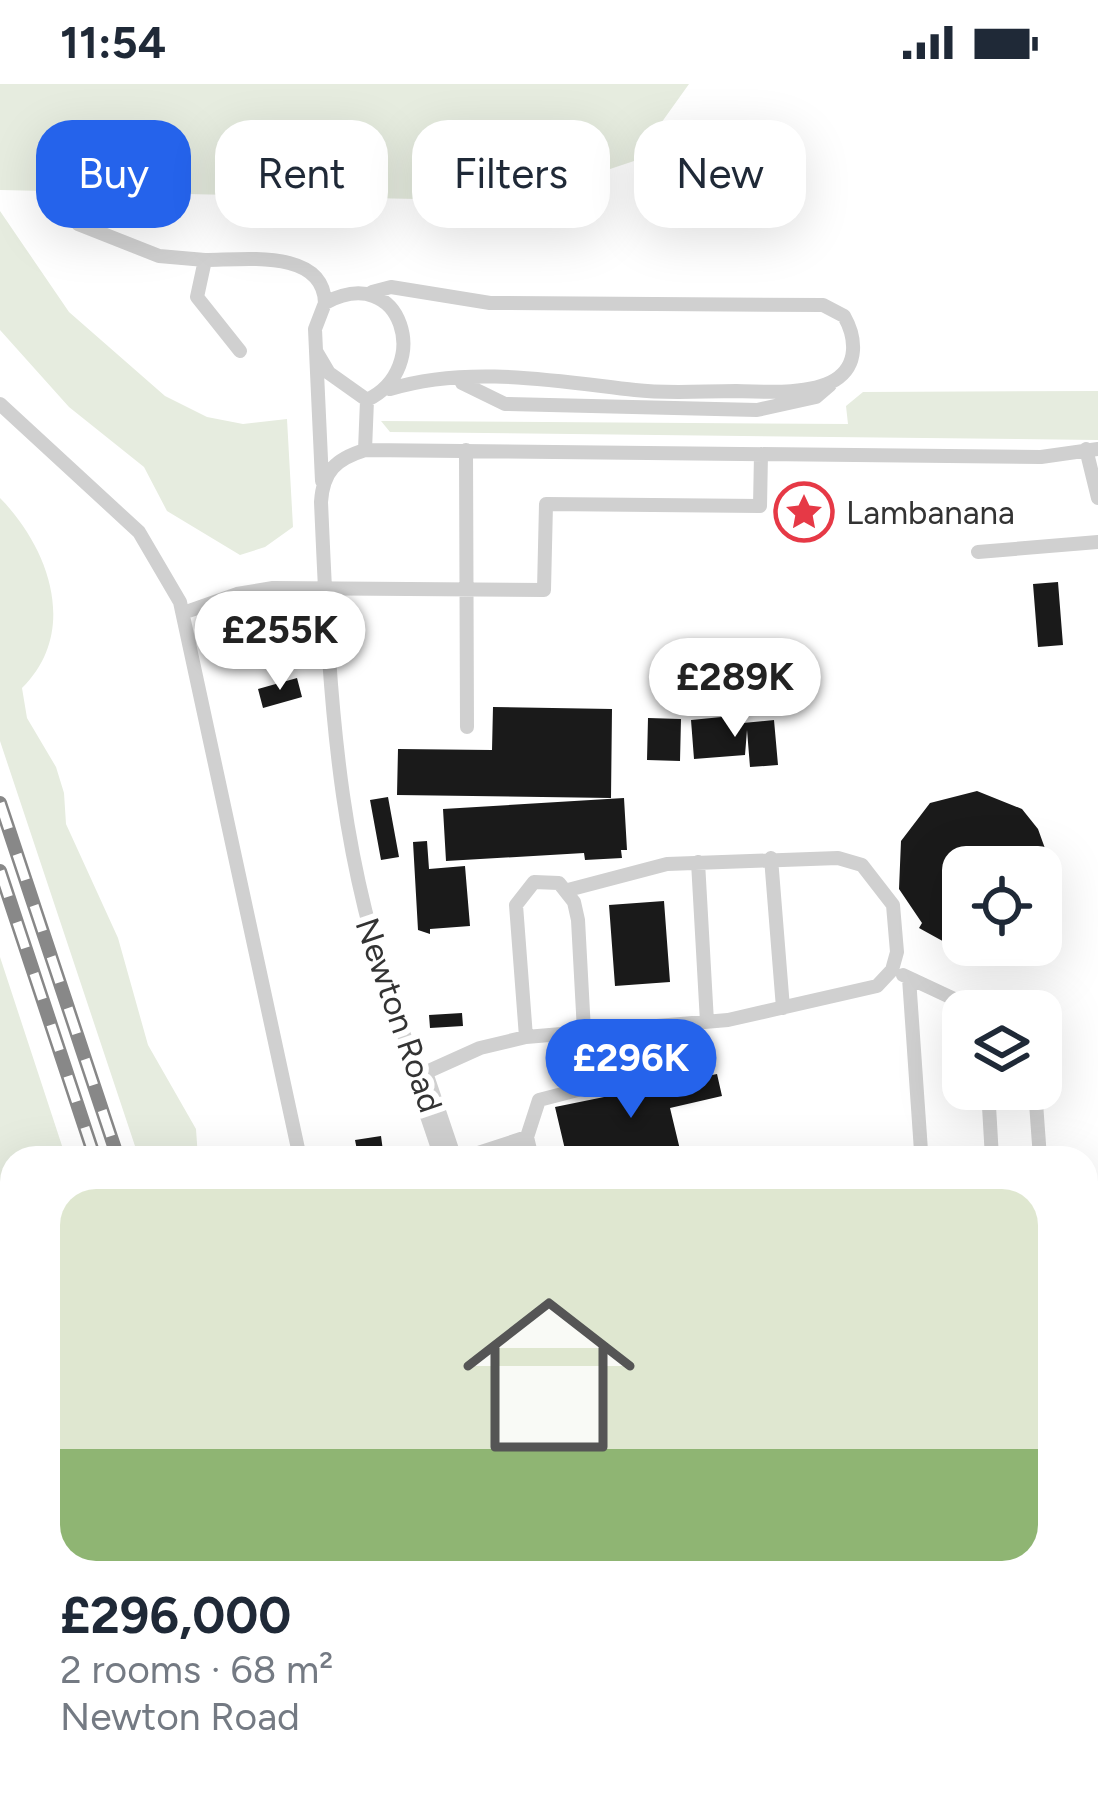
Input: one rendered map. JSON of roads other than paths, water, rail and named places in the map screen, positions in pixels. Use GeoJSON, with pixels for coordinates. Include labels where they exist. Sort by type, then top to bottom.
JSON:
{"type":"FeatureCollection","features":[{"type":"Feature","properties":{"kind":"street","name":"Newton Road"},"geometry":{"type":"LineString","coordinates":[[420,1075],[444,1146]]}},
{"type":"Feature","properties":{"kind":"lane"},"geometry":{"type":"LineString","coordinates":[[88,228],[159,256],[290,262],[310,270],[325,289],[315,350],[329,374],[367,400]]}},
{"type":"Feature","properties":{"kind":"lane"},"geometry":{"type":"LineString","coordinates":[[205,260],[197,297],[240,351]]}},
{"type":"Feature","properties":{"kind":"lane"},"geometry":{"type":"LineString","coordinates":[[325,303],[345,292],[391,287],[490,303],[823,304],[844,316],[852,330],[851,364],[839,378],[816,397],[757,410],[505,404],[468,383],[424,378]]}},
{"type":"Feature","properties":{"kind":"lane"},"geometry":{"type":"LineString","coordinates":[[372,292],[393,307],[403,339],[401,367],[390,389]]}},
{"type":"Feature","properties":{"kind":"lane","name":"Newton Road"},"geometry":{"type":"LineString","coordinates":[[315,350],[337,771],[352,872],[379,972],[420,1075]]}},
{"type":"Feature","properties":{"kind":"lane"},"geometry":{"type":"LineString","coordinates":[[367,400],[424,378],[582,380],[636,390],[767,392],[839,378]]}},
{"type":"Feature","properties":{"kind":"lane"},"geometry":{"type":"LineString","coordinates":[[365,450],[367,400]]}},
{"type":"Feature","properties":{"kind":"lane"},"geometry":{"type":"LineString","coordinates":[[0,404],[139,532],[183,614],[297,1146]]}},
{"type":"Feature","properties":{"kind":"lane"},"geometry":{"type":"LineString","coordinates":[[322,481],[340,458],[365,450],[1041,457],[1092,449],[1098,498]]}},
{"type":"Feature","properties":{"kind":"lane"},"geometry":{"type":"LineString","coordinates":[[466,450],[467,727]]}},
{"type":"Feature","properties":{"kind":"lane"},"geometry":{"type":"LineString","coordinates":[[183,614],[237,594],[544,590],[546,504],[760,506],[761,454]]}},
{"type":"Feature","properties":{"kind":"lane"},"geometry":{"type":"LineString","coordinates":[[978,552],[1098,542]]}},
{"type":"Feature","properties":{"kind":"lane"},"geometry":{"type":"LineString","coordinates":[[420,1075],[480,1048],[526,1037],[728,1020],[877,986],[892,970],[898,926],[893,905],[862,866],[838,858],[667,864],[568,890]]}},
{"type":"Feature","properties":{"kind":"lane"},"geometry":{"type":"LineString","coordinates":[[771,859],[783,1008]]}},
{"type":"Feature","properties":{"kind":"lane"},"geometry":{"type":"LineString","coordinates":[[698,862],[706,1022]]}},
{"type":"Feature","properties":{"kind":"lane"},"geometry":{"type":"LineString","coordinates":[[526,1037],[518,896],[534,882],[559,883],[568,890],[578,920],[584,1031]]}},
{"type":"Feature","properties":{"kind":"lane"},"geometry":{"type":"LineString","coordinates":[[892,970],[942,993]]}},
{"type":"Feature","properties":{"kind":"lane"},"geometry":{"type":"LineString","coordinates":[[909,978],[921,1146]]}},
{"type":"Feature","properties":{"kind":"lane"},"geometry":{"type":"LineString","coordinates":[[529,1146],[527,1137],[538,1100],[647,1072]]}},
{"type":"Feature","properties":{"kind":"lane"},"geometry":{"type":"LineString","coordinates":[[989,1110],[991,1146]]}},
{"type":"Feature","properties":{"kind":"lane"},"geometry":{"type":"LineString","coordinates":[[1037,1110],[1039,1146]]}},
{"type":"Feature","properties":{"kind":"lane"},"geometry":{"type":"LineString","coordinates":[[500,1146],[527,1137]]}},
{"type":"Feature","properties":{"kind":"railway"},"geometry":{"type":"LineString","coordinates":[[0,803],[114,1146]]}},
{"type":"Feature","properties":{"kind":"railway"},"geometry":{"type":"LineString","coordinates":[[0,871],[91,1146]]}},
{"type":"Feature","properties":{"kind":"place","name":"Lambanana"},"geometry":{"type":"Point","coordinates":[804,512]}}]}
